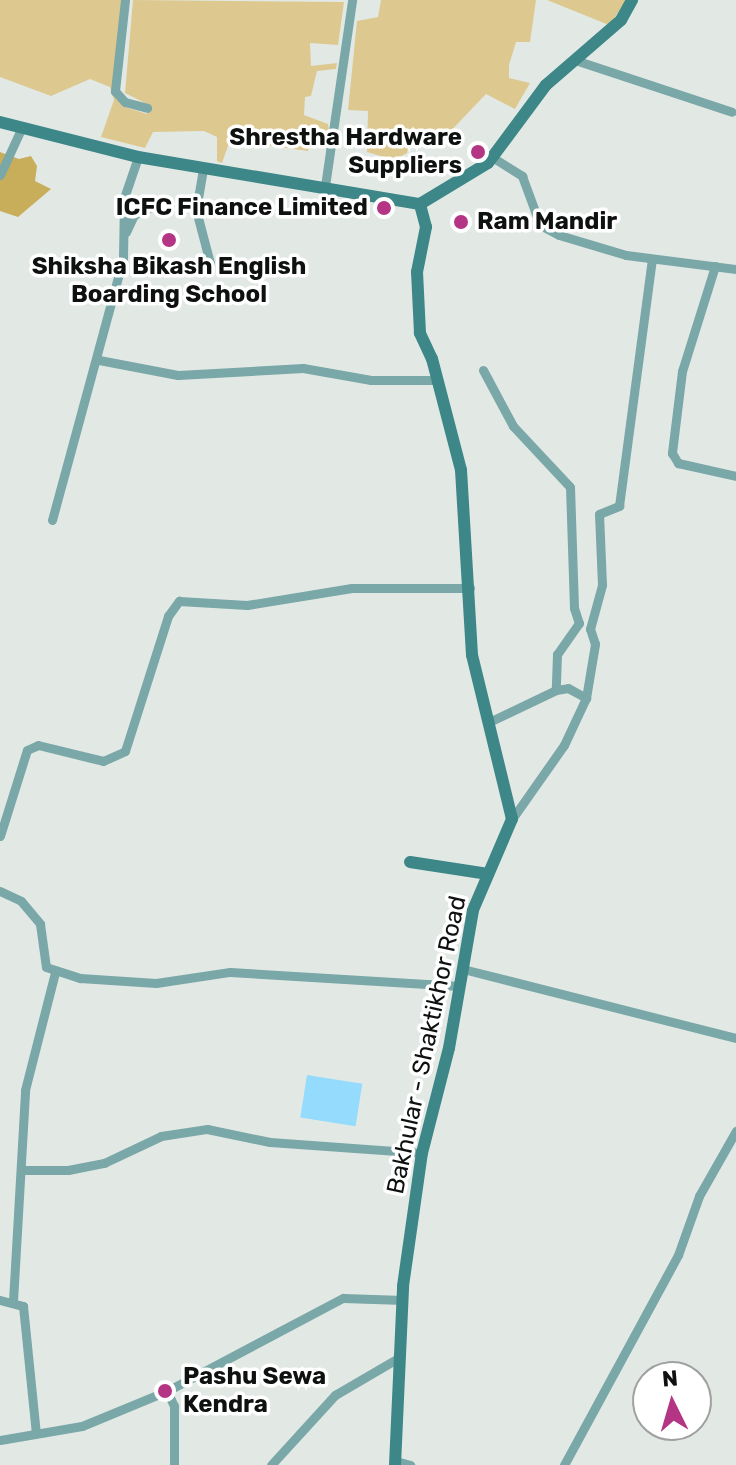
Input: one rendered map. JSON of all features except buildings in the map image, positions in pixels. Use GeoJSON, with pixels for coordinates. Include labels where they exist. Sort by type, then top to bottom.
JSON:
{"type":"FeatureCollection","features":[{"type":"Feature","properties":{"kind":"street"},"geometry":{"type":"LineString","coordinates":[[125,0],[115,91],[125,102],[147,108]]}},
{"type":"Feature","properties":{"kind":"street"},"geometry":{"type":"LineString","coordinates":[[325,186],[352,0]]}},
{"type":"Feature","properties":{"kind":"street"},"geometry":{"type":"LineString","coordinates":[[0,122],[138,157],[420,204],[492,157],[546,85],[621,20],[632,0]]}},
{"type":"Feature","properties":{"kind":"street"},"geometry":{"type":"LineString","coordinates":[[575,60],[732,112]]}},
{"type":"Feature","properties":{"kind":"street"},"geometry":{"type":"LineString","coordinates":[[0,175],[22,127]]}},
{"type":"Feature","properties":{"kind":"street"},"geometry":{"type":"LineString","coordinates":[[52,520],[99,360],[125,232],[124,198],[138,157]]}},
{"type":"Feature","properties":{"kind":"street"},"geometry":{"type":"LineString","coordinates":[[492,157],[522,176],[540,225],[559,235],[652,259],[736,269]]}},
{"type":"Feature","properties":{"kind":"street"},"geometry":{"type":"LineString","coordinates":[[203,169],[196,210],[210,263]]}},
{"type":"Feature","properties":{"kind":"street"},"geometry":{"type":"LineString","coordinates":[[125,232],[134,215],[156,205],[157,200]]}},
{"type":"Feature","properties":{"kind":"street"},"geometry":{"type":"LineString","coordinates":[[420,204],[426,237],[416,301],[420,333],[432,359],[461,470],[472,655],[512,819]]}},
{"type":"Feature","properties":{"kind":"street"},"geometry":{"type":"LineString","coordinates":[[512,819],[564,745],[586,698],[595,644],[590,629],[602,585],[599,514],[619,506],[652,259]]}},
{"type":"Feature","properties":{"kind":"street"},"geometry":{"type":"LineString","coordinates":[[715,266],[682,371],[672,453],[678,463],[736,476]]}},
{"type":"Feature","properties":{"kind":"street"},"geometry":{"type":"LineString","coordinates":[[99,360],[178,375],[303,368],[371,380],[437,380]]}},
{"type":"Feature","properties":{"kind":"street"},"geometry":{"type":"LineString","coordinates":[[483,370],[513,426],[570,487],[574,608],[579,623],[557,654],[556,690]]}},
{"type":"Feature","properties":{"kind":"street"},"geometry":{"type":"LineString","coordinates":[[1,828],[27,750],[33,746],[103,761],[125,751],[168,616],[179,601],[247,605],[352,588],[470,588]]}},
{"type":"Feature","properties":{"kind":"street"},"geometry":{"type":"LineString","coordinates":[[489,722],[556,690],[568,688],[586,698]]}},
{"type":"Feature","properties":{"kind":"street","name":"Bakhular - Shaktikhor Road"},"geometry":{"type":"LineString","coordinates":[[395,1463],[403,1300],[422,1153],[460,986],[473,910],[512,819]]}},
{"type":"Feature","properties":{"kind":"street"},"geometry":{"type":"LineString","coordinates":[[410,862],[488,874]]}},
{"type":"Feature","properties":{"kind":"street"},"geometry":{"type":"LineString","coordinates":[[0,891],[32,912],[43,934],[46,967],[55,972],[125,983],[178,982],[230,972],[460,986]]}},
{"type":"Feature","properties":{"kind":"street"},"geometry":{"type":"LineString","coordinates":[[463,969],[736,1038]]}},
{"type":"Feature","properties":{"kind":"street"},"geometry":{"type":"LineString","coordinates":[[13,1301],[25,1090],[55,972]]}},
{"type":"Feature","properties":{"kind":"street"},"geometry":{"type":"LineString","coordinates":[[22,1170],[68,1170],[104,1163],[161,1136],[207,1129],[281,1144],[422,1153]]}},
{"type":"Feature","properties":{"kind":"street"},"geometry":{"type":"LineString","coordinates":[[564,1465],[678,1255],[699,1196],[736,1131]]}},
{"type":"Feature","properties":{"kind":"street"},"geometry":{"type":"LineString","coordinates":[[0,1440],[82,1426],[167,1391],[343,1298],[403,1300]]}},
{"type":"Feature","properties":{"kind":"street"},"geometry":{"type":"LineString","coordinates":[[0,1300],[23,1306],[36,1433]]}},
{"type":"Feature","properties":{"kind":"street"},"geometry":{"type":"LineString","coordinates":[[271,1465],[335,1395],[400,1357]]}},
{"type":"Feature","properties":{"kind":"street"},"geometry":{"type":"LineString","coordinates":[[167,1391],[174,1406],[174,1465]]}},
{"type":"Feature","properties":{"kind":"street"},"geometry":{"type":"LineString","coordinates":[[395,1463],[410,1465]]}},
{"type":"Feature","properties":{"kind":"shaded area"},"geometry":{"type":"Polygon","coordinates":[[[0,0],[123,0],[113,89],[122,106],[147,114],[151,106],[125,93],[133,0],[344,2],[338,45],[310,43],[311,66],[337,63],[336,69],[317,71],[311,96],[305,97],[304,115],[328,124],[330,139],[310,141],[308,151],[230,140],[222,163],[217,161],[217,137],[204,131],[153,132],[145,148],[101,137],[114,100],[110,87],[90,79],[51,96],[0,77],[0,0]]]}},
{"type":"Feature","properties":{"kind":"shaded area"},"geometry":{"type":"Polygon","coordinates":[[[381,0],[536,0],[530,42],[516,42],[509,65],[509,78],[530,83],[515,109],[486,94],[444,138],[412,130],[407,153],[394,160],[367,152],[368,111],[348,110],[357,21],[378,17],[381,0]]]}},
{"type":"Feature","properties":{"kind":"shaded area"},"geometry":{"type":"Polygon","coordinates":[[[547,0],[627,0],[609,25],[547,0]]]}},
{"type":"Feature","properties":{"kind":"shaded area"},"geometry":{"type":"Polygon","coordinates":[[[0,152],[19,159],[31,156],[37,166],[35,181],[51,189],[18,217],[0,211],[0,152]]]}},
{"type":"Feature","properties":{"kind":"water"},"geometry":{"type":"Polygon","coordinates":[[[307,1075],[362,1084],[356,1126],[300,1117],[307,1075]]]}},
{"type":"Feature","properties":{"kind":"place","name":"Shrestha Hardware Suppliers"},"geometry":{"type":"Point","coordinates":[478,152]}},
{"type":"Feature","properties":{"kind":"place","name":"ICFC Finance Limited"},"geometry":{"type":"Point","coordinates":[384,208]}},
{"type":"Feature","properties":{"kind":"place","name":"Ram Mandir"},"geometry":{"type":"Point","coordinates":[461,222]}},
{"type":"Feature","properties":{"kind":"place","name":"Shiksha Bikash English Boarding School"},"geometry":{"type":"Point","coordinates":[169,240]}},
{"type":"Feature","properties":{"kind":"place","name":"Pashu Sewa Kendra"},"geometry":{"type":"Point","coordinates":[165,1391]}}]}
